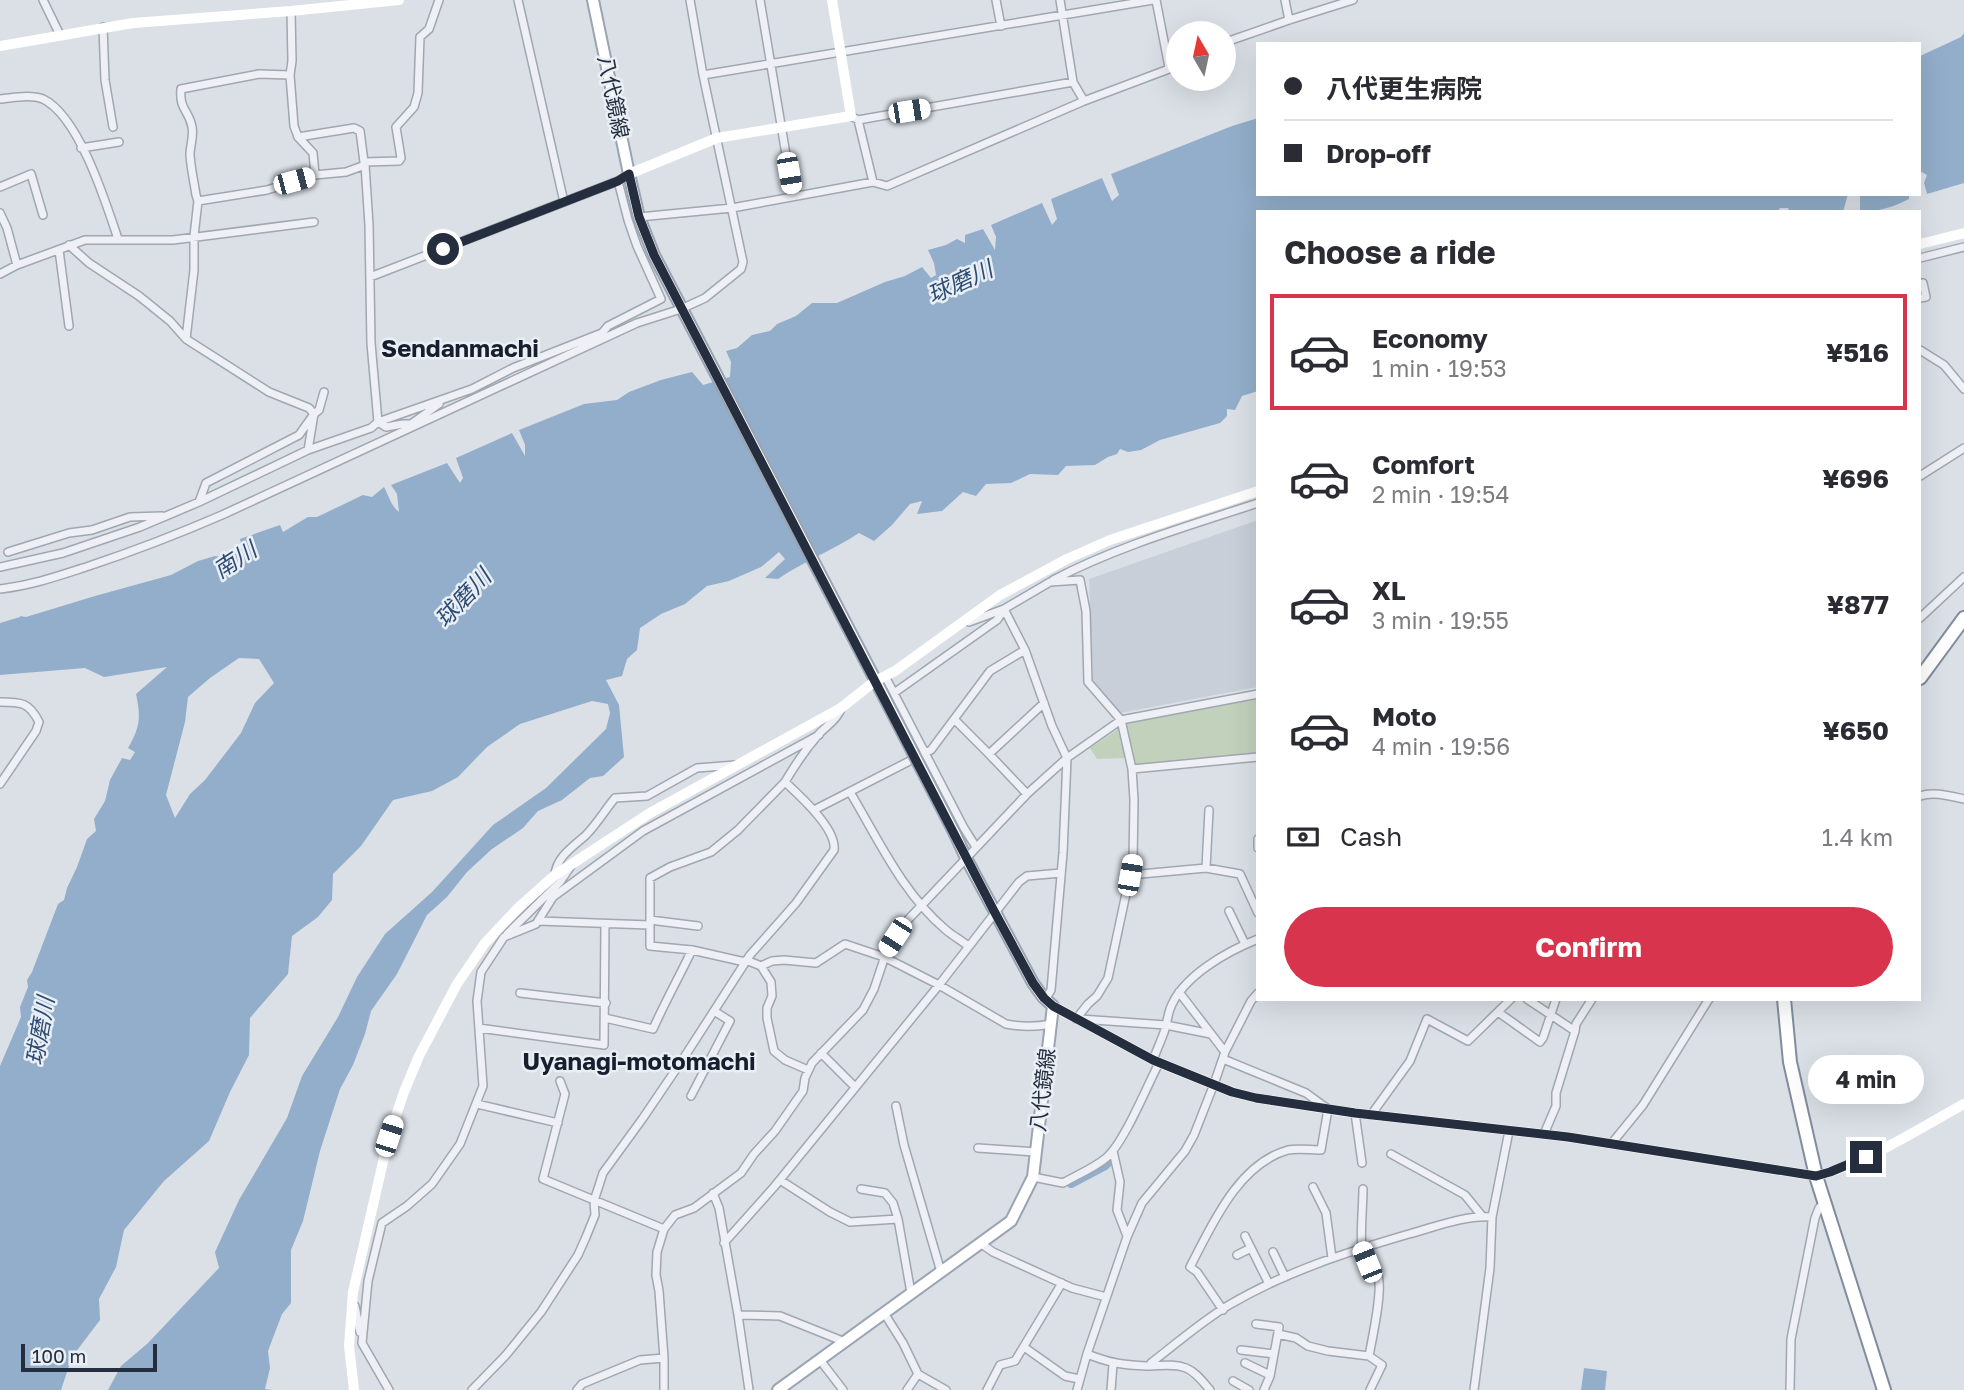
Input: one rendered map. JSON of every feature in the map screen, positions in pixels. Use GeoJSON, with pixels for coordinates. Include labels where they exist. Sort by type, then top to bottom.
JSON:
{"type":"FeatureCollection","features":[{"type":"Feature","properties":{"kind":"highway"},"geometry":{"type":"LineString","coordinates":[[1921,677],[1964,618]]}},
{"type":"Feature","properties":{"kind":"highway"},"geometry":{"type":"LineString","coordinates":[[1782,1004],[1790,1062],[1816,1176],[1884,1390]]}},
{"type":"Feature","properties":{"kind":"street"},"geometry":{"type":"LineString","coordinates":[[43,0],[60,35]]}},
{"type":"Feature","properties":{"kind":"street"},"geometry":{"type":"LineString","coordinates":[[0,46],[133,23],[291,11],[311,4],[399,0]]}},
{"type":"Feature","properties":{"kind":"street"},"geometry":{"type":"LineString","coordinates":[[198,201],[267,191],[316,175],[346,172],[365,163],[399,161],[401,158],[396,127],[414,107],[418,93],[420,37],[429,29],[439,0]]}},
{"type":"Feature","properties":{"kind":"street"},"geometry":{"type":"LineString","coordinates":[[518,0],[564,202]]}},
{"type":"Feature","properties":{"kind":"street","name":"八代鏡線"},"geometry":{"type":"LineString","coordinates":[[593,0],[639,217],[654,255],[878,680]]}},
{"type":"Feature","properties":{"kind":"street"},"geometry":{"type":"LineString","coordinates":[[0,589],[30,585],[159,542],[222,515],[637,323],[705,298],[741,269],[743,262],[703,75],[690,0]]}},
{"type":"Feature","properties":{"kind":"street"},"geometry":{"type":"LineString","coordinates":[[760,0],[793,196]]}},
{"type":"Feature","properties":{"kind":"street"},"geometry":{"type":"LineString","coordinates":[[832,0],[854,118],[873,182]]}},
{"type":"Feature","properties":{"kind":"street"},"geometry":{"type":"LineString","coordinates":[[996,0],[1001,26]]}},
{"type":"Feature","properties":{"kind":"street"},"geometry":{"type":"LineString","coordinates":[[1059,0],[1073,82],[1084,101]]}},
{"type":"Feature","properties":{"kind":"street"},"geometry":{"type":"LineString","coordinates":[[703,75],[1155,0],[1166,52]]}},
{"type":"Feature","properties":{"kind":"street"},"geometry":{"type":"LineString","coordinates":[[1284,0],[1289,20]]}},
{"type":"Feature","properties":{"kind":"street"},"geometry":{"type":"LineString","coordinates":[[1236,38],[1353,0]]}},
{"type":"Feature","properties":{"kind":"street"},"geometry":{"type":"LineString","coordinates":[[291,11],[290,75],[294,126],[298,137],[313,153],[316,175]]}},
{"type":"Feature","properties":{"kind":"street"},"geometry":{"type":"LineString","coordinates":[[103,27],[105,80],[113,127]]}},
{"type":"Feature","properties":{"kind":"street"},"geometry":{"type":"LineString","coordinates":[[639,217],[732,208],[873,182],[887,186],[1084,101],[1166,70]]}},
{"type":"Feature","properties":{"kind":"street"},"geometry":{"type":"LineString","coordinates":[[186,339],[198,201],[190,155],[193,130],[182,107],[181,89],[259,74],[290,75]]}},
{"type":"Feature","properties":{"kind":"street"},"geometry":{"type":"LineString","coordinates":[[370,277],[618,181],[717,138],[1073,82]]}},
{"type":"Feature","properties":{"kind":"street"},"geometry":{"type":"LineString","coordinates":[[0,99],[43,99],[69,124],[94,169],[118,239]]}},
{"type":"Feature","properties":{"kind":"street"},"geometry":{"type":"LineString","coordinates":[[298,137],[354,128],[360,131],[369,225],[371,343],[378,422]]}},
{"type":"Feature","properties":{"kind":"street"},"geometry":{"type":"LineString","coordinates":[[82,148],[119,142]]}},
{"type":"Feature","properties":{"kind":"street"},"geometry":{"type":"LineString","coordinates":[[0,187],[31,174],[43,215]]}},
{"type":"Feature","properties":{"kind":"street"},"geometry":{"type":"LineString","coordinates":[[0,567],[63,553],[166,516],[308,446],[371,428],[378,422],[472,389],[513,368],[603,333],[608,326],[661,299],[637,246],[618,181]]}},
{"type":"Feature","properties":{"kind":"street"},"geometry":{"type":"LineString","coordinates":[[0,213],[17,265]]}},
{"type":"Feature","properties":{"kind":"street"},"geometry":{"type":"LineString","coordinates":[[0,274],[85,240],[173,240],[314,222]]}},
{"type":"Feature","properties":{"kind":"street"},"geometry":{"type":"LineString","coordinates":[[1921,244],[1964,233]]}},
{"type":"Feature","properties":{"kind":"street"},"geometry":{"type":"LineString","coordinates":[[69,245],[89,263],[139,296],[170,321],[186,339],[246,379],[269,392],[309,408],[314,414]]}},
{"type":"Feature","properties":{"kind":"street"},"geometry":{"type":"LineString","coordinates":[[1921,258],[1964,247]]}},
{"type":"Feature","properties":{"kind":"street"},"geometry":{"type":"LineString","coordinates":[[59,250],[69,326]]}},
{"type":"Feature","properties":{"kind":"street"},"geometry":{"type":"LineString","coordinates":[[1921,298],[1926,297],[1923,283]]}},
{"type":"Feature","properties":{"kind":"street"},"geometry":{"type":"LineString","coordinates":[[1921,351],[1944,365],[1963,385]]}},
{"type":"Feature","properties":{"kind":"street"},"geometry":{"type":"LineString","coordinates":[[199,502],[205,483],[299,435],[319,410],[324,392]]}},
{"type":"Feature","properties":{"kind":"street"},"geometry":{"type":"LineString","coordinates":[[411,424],[447,397]]}},
{"type":"Feature","properties":{"kind":"street"},"geometry":{"type":"LineString","coordinates":[[308,446],[314,414]]}},
{"type":"Feature","properties":{"kind":"street"},"geometry":{"type":"LineString","coordinates":[[378,422],[386,427],[421,424]]}},
{"type":"Feature","properties":{"kind":"street"},"geometry":{"type":"LineString","coordinates":[[284,442],[308,446]]}},
{"type":"Feature","properties":{"kind":"street"},"geometry":{"type":"LineString","coordinates":[[1921,475],[1964,448]]}},
{"type":"Feature","properties":{"kind":"street"},"geometry":{"type":"LineString","coordinates":[[362,1343],[368,1281],[382,1223],[432,1184],[460,1144],[483,1086],[477,1002],[481,972],[505,937],[572,864],[650,813],[841,708],[1000,595],[1067,559],[1110,540],[1256,492]]}},
{"type":"Feature","properties":{"kind":"street"},"geometry":{"type":"LineString","coordinates":[[960,625],[1004,609],[1085,564],[1140,541],[1256,504]]}},
{"type":"Feature","properties":{"kind":"street"},"geometry":{"type":"LineString","coordinates":[[8,552],[130,517],[166,516]]}},
{"type":"Feature","properties":{"kind":"street"},"geometry":{"type":"LineString","coordinates":[[1921,617],[1964,577]]}},
{"type":"Feature","properties":{"kind":"street"},"geometry":{"type":"LineString","coordinates":[[1050,582],[1080,580],[1086,611],[1088,682],[1121,720],[1132,769],[1133,860],[1108,978],[1097,996],[1076,1018]]}},
{"type":"Feature","properties":{"kind":"street"},"geometry":{"type":"LineString","coordinates":[[894,693],[997,620],[1004,609]]}},
{"type":"Feature","properties":{"kind":"street"},"geometry":{"type":"LineString","coordinates":[[1004,609],[1025,650],[1052,726],[1068,758],[1051,990],[1044,998]]}},
{"type":"Feature","properties":{"kind":"street"},"geometry":{"type":"LineString","coordinates":[[814,810],[931,750],[990,671],[1025,650]]}},
{"type":"Feature","properties":{"kind":"street"},"geometry":{"type":"LineString","coordinates":[[878,680],[894,693],[976,846]]}},
{"type":"Feature","properties":{"kind":"street"},"geometry":{"type":"LineString","coordinates":[[878,680],[966,858],[1033,983],[1044,998],[1053,1006],[1156,1061],[1232,1092],[1355,1113],[1612,1143],[1816,1176],[1866,1157],[1964,1104]]}},
{"type":"Feature","properties":{"kind":"street"},"geometry":{"type":"LineString","coordinates":[[664,1390],[664,1358],[656,1275],[657,1252],[664,1229],[675,1215],[694,1208],[740,1173],[775,1131],[803,1091],[804,1078],[811,1063],[863,1010],[874,989],[884,957],[903,925],[1027,794],[1068,758],[1121,720],[1256,694]]}},
{"type":"Feature","properties":{"kind":"street"},"geometry":{"type":"LineString","coordinates":[[0,702],[20,702],[33,712],[38,722],[36,731],[0,784]]}},
{"type":"Feature","properties":{"kind":"street"},"geometry":{"type":"LineString","coordinates":[[989,754],[1044,703]]}},
{"type":"Feature","properties":{"kind":"street"},"geometry":{"type":"LineString","coordinates":[[808,1070],[785,1060],[774,1051],[767,1018],[767,1008],[773,991],[761,966],[692,950],[650,946],[650,878],[670,867],[710,852],[738,830],[785,782],[797,761],[839,715],[841,708]]}},
{"type":"Feature","properties":{"kind":"street"},"geometry":{"type":"LineString","coordinates":[[954,720],[1027,794]]}},
{"type":"Feature","properties":{"kind":"street"},"geometry":{"type":"LineString","coordinates":[[553,897],[643,831],[818,735]]}},
{"type":"Feature","properties":{"kind":"street"},"geometry":{"type":"LineString","coordinates":[[1132,769],[1256,757]]}},
{"type":"Feature","properties":{"kind":"street"},"geometry":{"type":"LineString","coordinates":[[505,937],[536,925],[553,897],[557,879],[555,868],[570,847],[587,834],[615,797],[647,796],[697,768],[739,764]]}},
{"type":"Feature","properties":{"kind":"street"},"geometry":{"type":"LineString","coordinates":[[472,1390],[506,1355],[541,1312],[578,1255],[595,1215],[594,1201],[603,1173],[657,1098],[746,961],[796,903],[834,850],[835,844],[814,810],[785,782]]}},
{"type":"Feature","properties":{"kind":"street"},"geometry":{"type":"LineString","coordinates":[[850,792],[909,890],[946,930],[968,946]]}},
{"type":"Feature","properties":{"kind":"street"},"geometry":{"type":"LineString","coordinates":[[1921,796],[1940,794],[1964,799]]}},
{"type":"Feature","properties":{"kind":"street"},"geometry":{"type":"LineString","coordinates":[[1206,868],[1209,810]]}},
{"type":"Feature","properties":{"kind":"street"},"geometry":{"type":"LineString","coordinates":[[1130,875],[1206,868],[1240,874],[1256,909]]}},
{"type":"Feature","properties":{"kind":"street"},"geometry":{"type":"LineString","coordinates":[[724,1243],[780,1180],[1023,878],[1060,873]]}},
{"type":"Feature","properties":{"kind":"street"},"geometry":{"type":"LineString","coordinates":[[354,1390],[349,1346],[353,1292],[389,1136],[404,1092],[444,1005],[485,943],[518,908],[557,879]]}},
{"type":"Feature","properties":{"kind":"street"},"geometry":{"type":"LineString","coordinates":[[1228,911],[1245,944]]}},
{"type":"Feature","properties":{"kind":"street"},"geometry":{"type":"LineString","coordinates":[[539,921],[698,926]]}},
{"type":"Feature","properties":{"kind":"street"},"geometry":{"type":"LineString","coordinates":[[479,1028],[604,1045],[605,924]]}},
{"type":"Feature","properties":{"kind":"street"},"geometry":{"type":"LineString","coordinates":[[1032,1177],[1063,1183],[1113,1151],[1156,1061],[1171,1008],[1179,992],[1211,964],[1256,940]]}},
{"type":"Feature","properties":{"kind":"street"},"geometry":{"type":"LineString","coordinates":[[761,966],[784,960],[816,963],[845,944],[884,957],[1006,1024],[1051,1024]]}},
{"type":"Feature","properties":{"kind":"street"},"geometry":{"type":"LineString","coordinates":[[605,1018],[653,1029],[692,950]]}},
{"type":"Feature","properties":{"kind":"street"},"geometry":{"type":"LineString","coordinates":[[1179,992],[1224,1055],[1306,1093],[1328,1109]]}},
{"type":"Feature","properties":{"kind":"street"},"geometry":{"type":"LineString","coordinates":[[520,993],[606,1003]]}},
{"type":"Feature","properties":{"kind":"street"},"geometry":{"type":"LineString","coordinates":[[1077,1390],[1106,1297],[1142,1203],[1189,1143],[1224,1055],[1256,995]]}},
{"type":"Feature","properties":{"kind":"street"},"geometry":{"type":"LineString","coordinates":[[1371,1115],[1410,1061],[1427,1019],[1468,1041],[1509,1001]]}},
{"type":"Feature","properties":{"kind":"street"},"geometry":{"type":"LineString","coordinates":[[1530,1001],[1575,1031]]}},
{"type":"Feature","properties":{"kind":"street"},"geometry":{"type":"LineString","coordinates":[[1498,1012],[1540,1042],[1555,1001]]}},
{"type":"Feature","properties":{"kind":"street"},"geometry":{"type":"LineString","coordinates":[[1544,1134],[1556,1106],[1556,1093],[1576,1024],[1591,1001]]}},
{"type":"Feature","properties":{"kind":"street"},"geometry":{"type":"LineString","coordinates":[[1612,1143],[1643,1105],[1708,1001]]}},
{"type":"Feature","properties":{"kind":"street","name":"八代鏡線"},"geometry":{"type":"LineString","coordinates":[[778,1390],[1011,1221],[1032,1177],[1053,1006]]}},
{"type":"Feature","properties":{"kind":"street"},"geometry":{"type":"LineString","coordinates":[[691,1096],[730,1021],[714,1010]]}},
{"type":"Feature","properties":{"kind":"street"},"geometry":{"type":"LineString","coordinates":[[1076,1018],[1166,1025],[1211,1034]]}},
{"type":"Feature","properties":{"kind":"street"},"geometry":{"type":"LineString","coordinates":[[821,1053],[855,1087]]}},
{"type":"Feature","properties":{"kind":"street"},"geometry":{"type":"LineString","coordinates":[[560,1081],[565,1094],[543,1179],[664,1229]]}},
{"type":"Feature","properties":{"kind":"street"},"geometry":{"type":"LineString","coordinates":[[477,1104],[558,1122]]}},
{"type":"Feature","properties":{"kind":"street"},"geometry":{"type":"LineString","coordinates":[[897,1106],[904,1144],[941,1272]]}},
{"type":"Feature","properties":{"kind":"street"},"geometry":{"type":"LineString","coordinates":[[1223,1310],[1197,1272],[1190,1267],[1229,1198],[1261,1162],[1290,1149],[1321,1150],[1328,1109]]}},
{"type":"Feature","properties":{"kind":"street"},"geometry":{"type":"LineString","coordinates":[[1355,1113],[1362,1163]]}},
{"type":"Feature","properties":{"kind":"street"},"geometry":{"type":"LineString","coordinates":[[1474,1390],[1490,1268],[1492,1217],[1509,1131]]}},
{"type":"Feature","properties":{"kind":"street"},"geometry":{"type":"LineString","coordinates":[[978,1148],[1035,1152]]}},
{"type":"Feature","properties":{"kind":"street"},"geometry":{"type":"LineString","coordinates":[[1113,1151],[1119,1182],[1117,1210],[1127,1237]]}},
{"type":"Feature","properties":{"kind":"street"},"geometry":{"type":"LineString","coordinates":[[1391,1154],[1465,1195],[1482,1216]]}},
{"type":"Feature","properties":{"kind":"street"},"geometry":{"type":"LineString","coordinates":[[780,1180],[850,1222],[898,1219]]}},
{"type":"Feature","properties":{"kind":"street"},"geometry":{"type":"LineString","coordinates":[[1313,1187],[1326,1213],[1332,1258]]}},
{"type":"Feature","properties":{"kind":"street"},"geometry":{"type":"LineString","coordinates":[[861,1189],[886,1193],[893,1203],[911,1293]]}},
{"type":"Feature","properties":{"kind":"street"},"geometry":{"type":"LineString","coordinates":[[1363,1189],[1362,1249],[1367,1262],[1378,1273],[1379,1283],[1375,1329],[1369,1356]]}},
{"type":"Feature","properties":{"kind":"street"},"geometry":{"type":"LineString","coordinates":[[713,1193],[719,1208],[749,1390]]}},
{"type":"Feature","properties":{"kind":"street"},"geometry":{"type":"LineString","coordinates":[[1790,1390],[1791,1339],[1815,1218],[1819,1208],[1825,1203]]}},
{"type":"Feature","properties":{"kind":"street"},"geometry":{"type":"LineString","coordinates":[[1150,1366],[1223,1310],[1285,1277],[1332,1258],[1438,1226],[1482,1216],[1492,1217]]}},
{"type":"Feature","properties":{"kind":"street"},"geometry":{"type":"LineString","coordinates":[[1245,1236],[1269,1284]]}},
{"type":"Feature","properties":{"kind":"street"},"geometry":{"type":"LineString","coordinates":[[980,1243],[993,1252],[1062,1283],[1106,1297]]}},
{"type":"Feature","properties":{"kind":"street"},"geometry":{"type":"LineString","coordinates":[[1237,1255],[1251,1248]]}},
{"type":"Feature","properties":{"kind":"street"},"geometry":{"type":"LineString","coordinates":[[1273,1252],[1285,1277]]}},
{"type":"Feature","properties":{"kind":"street"},"geometry":{"type":"LineString","coordinates":[[987,1390],[1000,1365],[1015,1361],[1062,1283]]}},
{"type":"Feature","properties":{"kind":"street"},"geometry":{"type":"LineString","coordinates":[[353,1292],[362,1343],[388,1390]]}},
{"type":"Feature","properties":{"kind":"street"},"geometry":{"type":"LineString","coordinates":[[884,1313],[918,1374],[946,1390]]}},
{"type":"Feature","properties":{"kind":"street"},"geometry":{"type":"LineString","coordinates":[[738,1315],[780,1316],[845,1342]]}},
{"type":"Feature","properties":{"kind":"street"},"geometry":{"type":"LineString","coordinates":[[1256,1324],[1279,1326],[1270,1375],[1264,1390]]}},
{"type":"Feature","properties":{"kind":"street"},"geometry":{"type":"LineString","coordinates":[[1278,1335],[1296,1338],[1308,1346],[1328,1351],[1369,1356],[1382,1365],[1370,1390]]}},
{"type":"Feature","properties":{"kind":"street"},"geometry":{"type":"LineString","coordinates":[[1024,1347],[1065,1376],[1079,1379]]}},
{"type":"Feature","properties":{"kind":"street"},"geometry":{"type":"LineString","coordinates":[[1241,1350],[1274,1353]]}},
{"type":"Feature","properties":{"kind":"street"},"geometry":{"type":"LineString","coordinates":[[1087,1354],[1113,1364],[1177,1365],[1199,1376],[1210,1390]]}},
{"type":"Feature","properties":{"kind":"street"},"geometry":{"type":"LineString","coordinates":[[577,1390],[582,1384],[640,1360],[664,1358]]}},
{"type":"Feature","properties":{"kind":"street"},"geometry":{"type":"LineString","coordinates":[[820,1360],[843,1390]]}},
{"type":"Feature","properties":{"kind":"street"},"geometry":{"type":"LineString","coordinates":[[1245,1363],[1270,1375]]}},
{"type":"Feature","properties":{"kind":"street"},"geometry":{"type":"LineString","coordinates":[[1111,1390],[1113,1364]]}},
{"type":"Feature","properties":{"kind":"street"},"geometry":{"type":"LineString","coordinates":[[907,1390],[918,1374]]}},
{"type":"Feature","properties":{"kind":"street"},"geometry":{"type":"LineString","coordinates":[[1233,1381],[1249,1390]]}},
{"type":"Feature","properties":{"kind":"shaded area"},"geometry":{"type":"Polygon","coordinates":[[[1256,521],[1256,687],[1120,713],[1093,681],[1089,579],[1256,521]]]}},
{"type":"Feature","properties":{"kind":"green space"},"geometry":{"type":"Polygon","coordinates":[[[1256,698],[1256,755],[1135,767],[1126,758],[1097,759],[1090,748],[1126,724],[1256,698]]]}},
{"type":"Feature","properties":{"kind":"water"},"geometry":{"type":"Polygon","coordinates":[[[1964,33],[1964,183],[1927,194],[1924,183],[1927,175],[1921,172],[1921,56],[1961,37],[1964,33]]]}},
{"type":"Feature","properties":{"kind":"water"},"geometry":{"type":"Polygon","coordinates":[[[1256,119],[1256,196],[1847,196],[1844,210],[1256,210],[1256,392],[1242,396],[1235,410],[1227,409],[1227,416],[1220,423],[1160,440],[1141,450],[1128,452],[1120,449],[1117,454],[1095,465],[1066,466],[1058,475],[1030,474],[1011,483],[986,484],[976,496],[963,492],[942,511],[917,514],[922,501],[910,504],[874,541],[859,533],[778,579],[765,578],[785,559],[779,552],[761,567],[729,581],[707,586],[685,604],[661,614],[640,628],[637,650],[627,659],[622,676],[606,680],[619,705],[624,757],[603,776],[590,778],[562,800],[538,811],[523,828],[492,849],[467,872],[447,897],[427,915],[397,974],[371,1011],[353,1065],[340,1089],[320,1151],[303,1221],[291,1250],[291,1303],[282,1314],[268,1351],[270,1368],[265,1389],[272,1390],[108,1390],[121,1366],[148,1343],[219,1268],[215,1252],[239,1200],[287,1118],[302,1076],[338,1017],[357,977],[385,934],[432,892],[493,825],[546,788],[606,729],[610,713],[608,704],[592,701],[520,724],[487,747],[458,777],[432,791],[393,800],[361,846],[333,874],[332,900],[318,917],[292,936],[288,974],[250,1018],[249,1055],[209,1141],[164,1181],[124,1230],[116,1267],[99,1299],[100,1320],[72,1357],[61,1390],[0,1390],[0,1066],[21,1017],[20,1007],[28,987],[27,980],[58,904],[64,900],[87,839],[96,831],[94,819],[105,801],[110,780],[122,758],[130,760],[135,752],[128,748],[138,722],[136,694],[167,667],[104,677],[85,668],[0,675],[0,623],[171,575],[198,561],[215,556],[230,558],[242,548],[240,539],[280,525],[283,532],[308,517],[317,517],[363,495],[372,497],[384,487],[399,512],[397,494],[391,485],[447,463],[460,483],[463,478],[456,458],[512,433],[525,456],[525,445],[519,430],[584,404],[617,400],[629,392],[661,380],[692,372],[703,385],[730,377],[731,362],[726,351],[737,348],[752,335],[770,331],[812,303],[837,303],[922,267],[931,278],[936,275],[928,250],[957,239],[965,243],[965,235],[983,229],[995,250],[996,237],[991,225],[1042,203],[1052,225],[1057,219],[1051,199],[1102,178],[1112,201],[1119,195],[1111,174],[1256,119]],[[239,658],[188,697],[185,722],[166,795],[175,818],[190,794],[205,780],[241,733],[255,703],[274,683],[259,659],[239,658]]]}},
{"type":"Feature","properties":{"kind":"water"},"geometry":{"type":"Polygon","coordinates":[[[1860,196],[1909,196],[1909,199],[1885,208],[1860,210],[1860,196]]]}},
{"type":"Feature","properties":{"kind":"water"},"geometry":{"type":"Polygon","coordinates":[[[1584,1368],[1607,1371],[1605,1390],[1581,1390],[1584,1368]]]}},
{"type":"Feature","properties":{"kind":"waterway"},"geometry":{"type":"LineString","coordinates":[[1071,1183],[1105,1165],[1114,1156]]}},
{"type":"Feature","properties":{"kind":"district","name":"Sendanmachi"},"geometry":{"type":"Point","coordinates":[460,349]}},
{"type":"Feature","properties":{"kind":"district","name":"Uyanagi-motomachi"},"geometry":{"type":"Point","coordinates":[639,1062]}},
{"type":"Feature","properties":{"kind":"route"},"geometry":{"type":"LineString","coordinates":[[443,249],[618,181],[629,174],[639,217],[654,255],[994,911],[1033,983],[1053,1006],[1153,1060],[1232,1092],[1256,1098],[1355,1113],[1568,1137],[1816,1176],[1866,1157]]}},
{"type":"Feature","properties":{"kind":"water label","name":"球磨川"},"geometry":{"type":"Point","coordinates":[960,282]}},
{"type":"Feature","properties":{"kind":"water label","name":"南川"},"geometry":{"type":"Point","coordinates":[235,560]}},
{"type":"Feature","properties":{"kind":"water label","name":"球磨川"},"geometry":{"type":"Point","coordinates":[463,598]}},
{"type":"Feature","properties":{"kind":"water label","name":"球磨川"},"geometry":{"type":"Point","coordinates":[40,1031]}}]}
